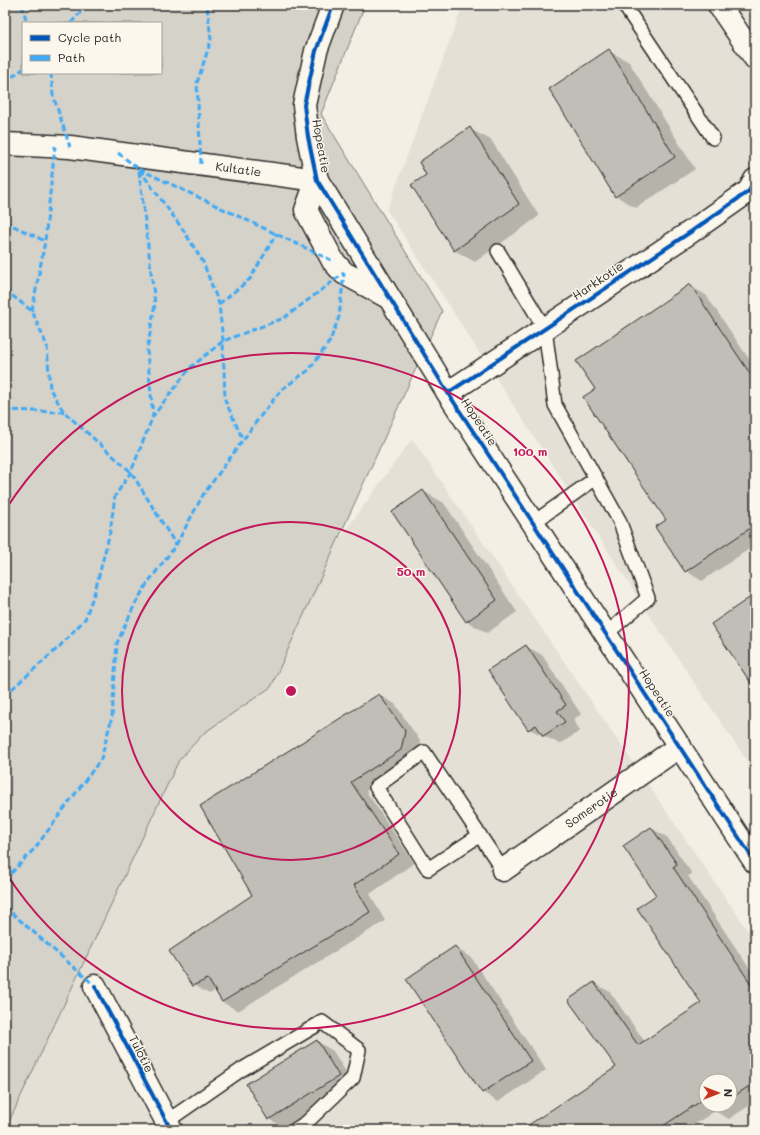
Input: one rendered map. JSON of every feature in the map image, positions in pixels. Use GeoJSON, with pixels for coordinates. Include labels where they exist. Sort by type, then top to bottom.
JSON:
{"type":"FeatureCollection","features":[{"type":"Feature","properties":{"kind":"street","name":"Hopeatie"},"geometry":{"type":"LineString","coordinates":[[332,5],[316,51],[304,104],[308,137],[317,180],[306,210],[333,261],[344,273],[387,297],[448,393],[755,862]]}},
{"type":"Feature","properties":{"kind":"street"},"geometry":{"type":"LineString","coordinates":[[719,5],[755,56]]}},
{"type":"Feature","properties":{"kind":"street","name":"Kultatie"},"geometry":{"type":"LineString","coordinates":[[5,144],[70,147],[317,180]]}},
{"type":"Feature","properties":{"kind":"street","name":"Harkkotie"},"geometry":{"type":"LineString","coordinates":[[448,393],[717,214],[749,191],[755,180]]}},
{"type":"Feature","properties":{"kind":"street","name":"Somerotie"},"geometry":{"type":"LineString","coordinates":[[503,870],[680,746]]}},
{"type":"Feature","properties":{"kind":"street","name":"Tulotie"},"geometry":{"type":"LineString","coordinates":[[95,986],[168,1126]]}},
{"type":"Feature","properties":{"kind":"lane"},"geometry":{"type":"LineString","coordinates":[[624,5],[713,138]]}},
{"type":"Feature","properties":{"kind":"lane"},"geometry":{"type":"LineString","coordinates":[[498,252],[545,329],[555,405],[619,520],[648,598],[606,634]]}},
{"type":"Feature","properties":{"kind":"lane"},"geometry":{"type":"LineString","coordinates":[[533,523],[596,478]]}},
{"type":"Feature","properties":{"kind":"lane"},"geometry":{"type":"LineString","coordinates":[[480,835],[428,870],[376,787],[424,752],[480,835],[503,870]]}},
{"type":"Feature","properties":{"kind":"lane"},"geometry":{"type":"LineString","coordinates":[[168,1126],[241,1070],[322,1022],[359,1050],[353,1078],[307,1122],[295,1130]]}},
{"type":"Feature","properties":{"kind":"shaded area"},"geometry":{"type":"Polygon","coordinates":[[[5,5],[365,5],[321,114],[442,311],[271,687],[204,733],[179,760],[5,1130],[5,5]]]}},
{"type":"Feature","properties":{"kind":"shaded area"},"geometry":{"type":"Polygon","coordinates":[[[463,5],[755,5],[755,773],[661,633],[387,210],[463,5]]]}},
{"type":"Feature","properties":{"kind":"shaded area"},"geometry":{"type":"Polygon","coordinates":[[[412,439],[755,941],[755,1130],[5,1130],[179,760],[412,439]]]}},
{"type":"Feature","properties":{"kind":"building"},"geometry":{"type":"Polygon","coordinates":[[[609,49],[675,157],[615,197],[549,89],[609,49]]]}},
{"type":"Feature","properties":{"kind":"building"},"geometry":{"type":"Polygon","coordinates":[[[470,127],[519,204],[454,251],[411,185],[426,175],[419,162],[470,127]]]}},
{"type":"Feature","properties":{"kind":"building"},"geometry":{"type":"Polygon","coordinates":[[[690,284],[755,381],[755,525],[685,572],[655,527],[666,520],[583,397],[595,389],[576,361],[690,284]]]}},
{"type":"Feature","properties":{"kind":"building"},"geometry":{"type":"Polygon","coordinates":[[[423,490],[497,600],[466,622],[392,512],[423,490]]]}},
{"type":"Feature","properties":{"kind":"building"},"geometry":{"type":"Polygon","coordinates":[[[755,594],[755,689],[711,624],[755,594]]]}},
{"type":"Feature","properties":{"kind":"building"},"geometry":{"type":"Polygon","coordinates":[[[526,645],[566,705],[557,711],[565,722],[543,736],[536,725],[528,730],[488,670],[526,645]]]}},
{"type":"Feature","properties":{"kind":"building"},"geometry":{"type":"Polygon","coordinates":[[[379,694],[405,731],[401,750],[351,782],[399,854],[354,885],[370,912],[222,1002],[208,979],[192,986],[169,951],[252,895],[200,806],[379,694]]]}},
{"type":"Feature","properties":{"kind":"building"},"geometry":{"type":"Polygon","coordinates":[[[651,827],[677,864],[673,867],[755,990],[755,1082],[738,1094],[738,1073],[698,1073],[698,1103],[657,1130],[521,1130],[616,1067],[568,1000],[594,982],[638,1045],[701,1003],[637,908],[656,895],[623,846],[651,827]]]}},
{"type":"Feature","properties":{"kind":"building"},"geometry":{"type":"Polygon","coordinates":[[[455,946],[531,1061],[482,1093],[406,979],[455,946]]]}},
{"type":"Feature","properties":{"kind":"building"},"geometry":{"type":"Polygon","coordinates":[[[317,1040],[339,1076],[268,1120],[246,1084],[317,1040]]]}},
{"type":"Feature","properties":{"kind":"marked path"},"geometry":{"type":"LineString","coordinates":[[22,5],[27,22]]}},
{"type":"Feature","properties":{"kind":"marked path"},"geometry":{"type":"LineString","coordinates":[[72,22],[87,5]]}},
{"type":"Feature","properties":{"kind":"marked path"},"geometry":{"type":"LineString","coordinates":[[201,164],[197,83],[211,40],[207,5]]}},
{"type":"Feature","properties":{"kind":"marked path"},"geometry":{"type":"LineString","coordinates":[[5,82],[22,70]]}},
{"type":"Feature","properties":{"kind":"marked path"},"geometry":{"type":"LineString","coordinates":[[51,74],[53,95],[70,147]]}},
{"type":"Feature","properties":{"kind":"marked path"},"geometry":{"type":"LineString","coordinates":[[32,311],[45,241],[55,146]]}},
{"type":"Feature","properties":{"kind":"marked path"},"geometry":{"type":"LineString","coordinates":[[118,153],[139,169],[184,231],[203,262],[219,304],[223,341],[225,400],[243,440]]}},
{"type":"Feature","properties":{"kind":"marked path"},"geometry":{"type":"LineString","coordinates":[[139,169],[333,261]]}},
{"type":"Feature","properties":{"kind":"marked path"},"geometry":{"type":"LineString","coordinates":[[139,171],[155,304],[147,351],[153,416]]}},
{"type":"Feature","properties":{"kind":"marked path"},"geometry":{"type":"LineString","coordinates":[[5,222],[45,241]]}},
{"type":"Feature","properties":{"kind":"marked path"},"geometry":{"type":"LineString","coordinates":[[219,304],[250,279],[277,233]]}},
{"type":"Feature","properties":{"kind":"marked path"},"geometry":{"type":"LineString","coordinates":[[5,695],[58,648],[85,619],[95,591],[110,532],[115,496],[131,472],[153,416],[190,368],[223,341],[284,318],[344,273]]}},
{"type":"Feature","properties":{"kind":"marked path"},"geometry":{"type":"LineString","coordinates":[[5,880],[35,848],[101,759],[112,717],[117,643],[135,604],[147,584],[176,545],[203,495],[259,418],[282,389],[309,370],[330,341],[339,317],[344,273]]}},
{"type":"Feature","properties":{"kind":"marked path"},"geometry":{"type":"LineString","coordinates":[[5,290],[32,311],[47,346],[50,389],[64,412],[131,472],[176,545]]}},
{"type":"Feature","properties":{"kind":"marked path"},"geometry":{"type":"LineString","coordinates":[[5,410],[64,412]]}},
{"type":"Feature","properties":{"kind":"marked path"},"geometry":{"type":"LineString","coordinates":[[5,907],[95,986]]}},
{"type":"Feature","properties":{"kind":"cycle path"},"geometry":{"type":"LineString","coordinates":[[333,5],[316,51],[304,105],[308,137],[317,180],[448,393],[755,862]]}},
{"type":"Feature","properties":{"kind":"cycle path"},"geometry":{"type":"LineString","coordinates":[[448,393],[692,231],[749,191],[755,180]]}},
{"type":"Feature","properties":{"kind":"cycle path"},"geometry":{"type":"LineString","coordinates":[[95,986],[171,1130]]}}]}
